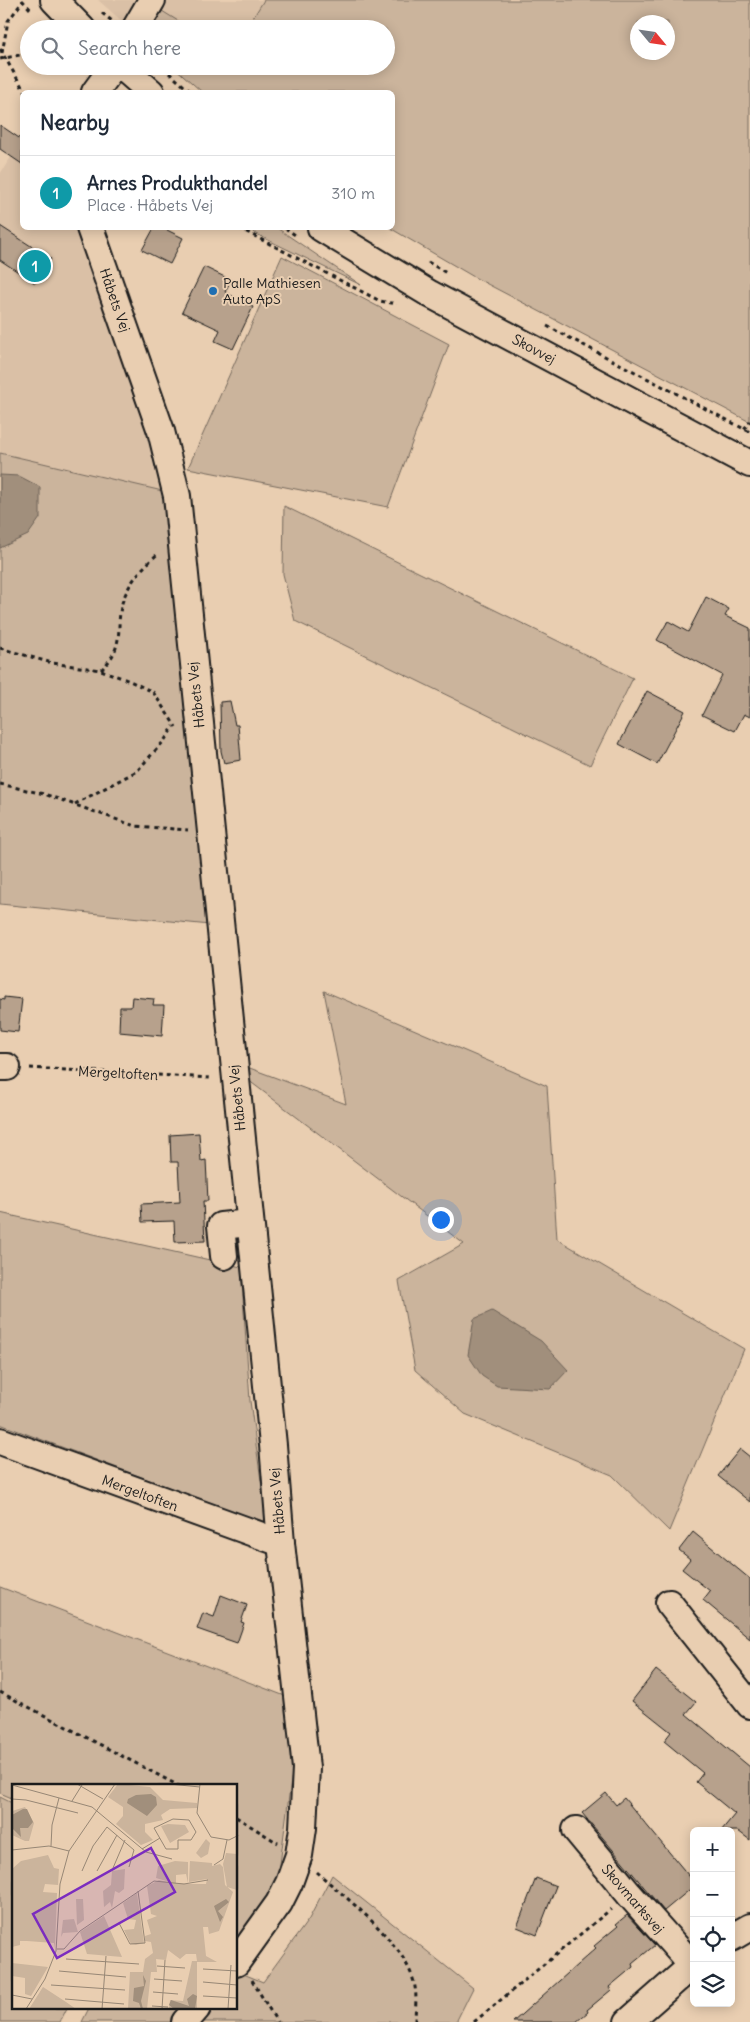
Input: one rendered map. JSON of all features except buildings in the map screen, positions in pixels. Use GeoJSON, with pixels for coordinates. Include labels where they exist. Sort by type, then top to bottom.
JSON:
{"type":"FeatureCollection","features":[{"type":"Feature","properties":{"kind":"street"},"geometry":{"type":"LineString","coordinates":[[54,0],[73,20]]}},
{"type":"Feature","properties":{"kind":"street"},"geometry":{"type":"LineString","coordinates":[[140,20],[152,0]]}},
{"type":"Feature","properties":{"kind":"street"},"geometry":{"type":"LineString","coordinates":[[96,90],[107,75]]}},
{"type":"Feature","properties":{"kind":"street"},"geometry":{"type":"LineString","coordinates":[[131,75],[149,90]]}},
{"type":"Feature","properties":{"kind":"street","name":"Håbets Vej"},"geometry":{"type":"LineString","coordinates":[[91,230],[161,431],[177,496],[273,1445],[281,1543],[306,1768],[303,1828],[299,1855],[289,1883],[279,1903],[238,1961]]}},
{"type":"Feature","properties":{"kind":"street","name":"Skovvej"},"geometry":{"type":"LineString","coordinates":[[324,230],[430,294],[750,464]]}},
{"type":"Feature","properties":{"kind":"street"},"geometry":{"type":"LineString","coordinates":[[224,1256],[221,1226],[250,1223]]}},
{"type":"Feature","properties":{"kind":"street","name":"Mergeltoften"},"geometry":{"type":"LineString","coordinates":[[0,1441],[281,1543]]}},
{"type":"Feature","properties":{"kind":"street"},"geometry":{"type":"LineString","coordinates":[[669,1603],[750,1705]]}},
{"type":"Feature","properties":{"kind":"street","name":"Skovmarksvej"},"geometry":{"type":"LineString","coordinates":[[576,1830],[629,1894],[690,1962]]}},
{"type":"Feature","properties":{"kind":"street"},"geometry":{"type":"LineString","coordinates":[[735,1936],[750,1927]]}},
{"type":"Feature","properties":{"kind":"street","name":"Skovmarksvej"},"geometry":{"type":"LineString","coordinates":[[628,2022],[690,1968]]}},
{"type":"Feature","properties":{"kind":"street"},"geometry":{"type":"LineString","coordinates":[[185,2022],[195,2010]]}},
{"type":"Feature","properties":{"kind":"path"},"geometry":{"type":"LineString","coordinates":[[2,53],[8,21],[23,1]]}},
{"type":"Feature","properties":{"kind":"path"},"geometry":{"type":"LineString","coordinates":[[0,49],[25,90]]}},
{"type":"Feature","properties":{"kind":"path"},"geometry":{"type":"LineString","coordinates":[[0,59],[20,55]]}},
{"type":"Feature","properties":{"kind":"path"},"geometry":{"type":"LineString","coordinates":[[171,75],[189,90]]}},
{"type":"Feature","properties":{"kind":"path"},"geometry":{"type":"LineString","coordinates":[[243,230],[380,301],[405,305]]}},
{"type":"Feature","properties":{"kind":"path"},"geometry":{"type":"LineString","coordinates":[[424,259],[449,274]]}},
{"type":"Feature","properties":{"kind":"path"},"geometry":{"type":"LineString","coordinates":[[544,325],[750,432]]}},
{"type":"Feature","properties":{"kind":"path"},"geometry":{"type":"LineString","coordinates":[[101,670],[109,662],[119,644],[119,624],[124,596],[138,571],[180,530]]}},
{"type":"Feature","properties":{"kind":"path"},"geometry":{"type":"LineString","coordinates":[[0,648],[52,663],[101,670],[153,692],[174,726],[201,744]]}},
{"type":"Feature","properties":{"kind":"path"},"geometry":{"type":"LineString","coordinates":[[75,804],[137,772],[174,726]]}},
{"type":"Feature","properties":{"kind":"path"},"geometry":{"type":"LineString","coordinates":[[0,784],[44,794],[135,826],[210,832]]}},
{"type":"Feature","properties":{"kind":"path","name":"Mergeltoften"},"geometry":{"type":"LineString","coordinates":[[4,1067],[235,1079]]}},
{"type":"Feature","properties":{"kind":"path"},"geometry":{"type":"LineString","coordinates":[[0,1692],[175,1784]]}},
{"type":"Feature","properties":{"kind":"path"},"geometry":{"type":"LineString","coordinates":[[238,1818],[299,1855],[380,1930],[404,1958],[415,1987],[415,2022]]}},
{"type":"Feature","properties":{"kind":"path"},"geometry":{"type":"LineString","coordinates":[[474,2022],[629,1894]]}},
{"type":"Feature","properties":{"kind":"path"},"geometry":{"type":"LineString","coordinates":[[238,1963],[249,1975],[277,2022]]}},
{"type":"Feature","properties":{"kind":"shaded area"},"geometry":{"type":"Polygon","coordinates":[[[98,0],[392,0],[380,20],[121,20],[98,0]]]}},
{"type":"Feature","properties":{"kind":"shaded area"},"geometry":{"type":"Polygon","coordinates":[[[264,0],[750,0],[750,422],[474,277],[393,230],[395,230],[395,90],[200,90],[183,75],[395,75],[395,20],[252,20],[264,0]]]}},
{"type":"Feature","properties":{"kind":"shaded area"},"geometry":{"type":"Polygon","coordinates":[[[162,11],[176,20],[156,20],[162,11]]]}},
{"type":"Feature","properties":{"kind":"shaded area"},"geometry":{"type":"Polygon","coordinates":[[[20,143],[20,230],[80,230],[171,493],[0,453],[0,174],[20,143]]]}},
{"type":"Feature","properties":{"kind":"shaded area"},"geometry":{"type":"Polygon","coordinates":[[[250,230],[280,230],[361,285],[250,230]]]}},
{"type":"Feature","properties":{"kind":"shaded area"},"geometry":{"type":"Polygon","coordinates":[[[282,256],[449,344],[388,507],[188,468],[282,256]]]}},
{"type":"Feature","properties":{"kind":"shaded area"},"geometry":{"type":"Polygon","coordinates":[[[0,453],[171,493],[210,925],[0,904],[0,453]]]}},
{"type":"Feature","properties":{"kind":"shaded area"},"geometry":{"type":"Polygon","coordinates":[[[0,475],[19,476],[40,487],[40,518],[28,535],[0,548],[0,475]]]}},
{"type":"Feature","properties":{"kind":"shaded area"},"geometry":{"type":"Polygon","coordinates":[[[284,506],[633,678],[590,765],[295,621],[283,574],[284,506]]]}},
{"type":"Feature","properties":{"kind":"shaded area"},"geometry":{"type":"Polygon","coordinates":[[[324,991],[547,1086],[557,1239],[744,1349],[669,1531],[612,1475],[465,1414],[415,1370],[399,1281],[464,1244],[248,1080],[247,1067],[346,1104],[324,991]]]}},
{"type":"Feature","properties":{"kind":"shaded area"},"geometry":{"type":"Polygon","coordinates":[[[0,1213],[241,1267],[250,1401],[267,1524],[0,1424],[0,1213]]]}},
{"type":"Feature","properties":{"kind":"shaded area"},"geometry":{"type":"Polygon","coordinates":[[[492,1311],[541,1341],[568,1370],[550,1389],[497,1386],[482,1376],[468,1355],[474,1319],[492,1311]]]}},
{"type":"Feature","properties":{"kind":"shaded area"},"geometry":{"type":"Polygon","coordinates":[[[0,1587],[285,1696],[293,1765],[277,1887],[238,1946],[238,1784],[12,1784],[12,1798],[0,1793],[0,1587]]]}},
{"type":"Feature","properties":{"kind":"shaded area"},"geometry":{"type":"Polygon","coordinates":[[[0,1797],[12,1803],[12,2010],[66,2010],[60,2022],[0,2022],[0,1797]]]}},
{"type":"Feature","properties":{"kind":"shaded area"},"geometry":{"type":"Polygon","coordinates":[[[332,1875],[473,1988],[456,2022],[196,2022],[206,2010],[238,2010],[238,1976],[241,1973],[263,1982],[309,1919],[332,1875]]]}},
{"type":"Feature","properties":{"kind":"shaded area"},"geometry":{"type":"Polygon","coordinates":[[[88,2010],[186,2010],[177,2022],[82,2022],[88,2010]]]}},
{"type":"Feature","properties":{"kind":"place","name":"Arnes Produkthandel"},"geometry":{"type":"Point","coordinates":[35,266]}},
{"type":"Feature","properties":{"kind":"place","name":"Palle Mathiesen Auto ApS"},"geometry":{"type":"Point","coordinates":[213,291]}}]}
